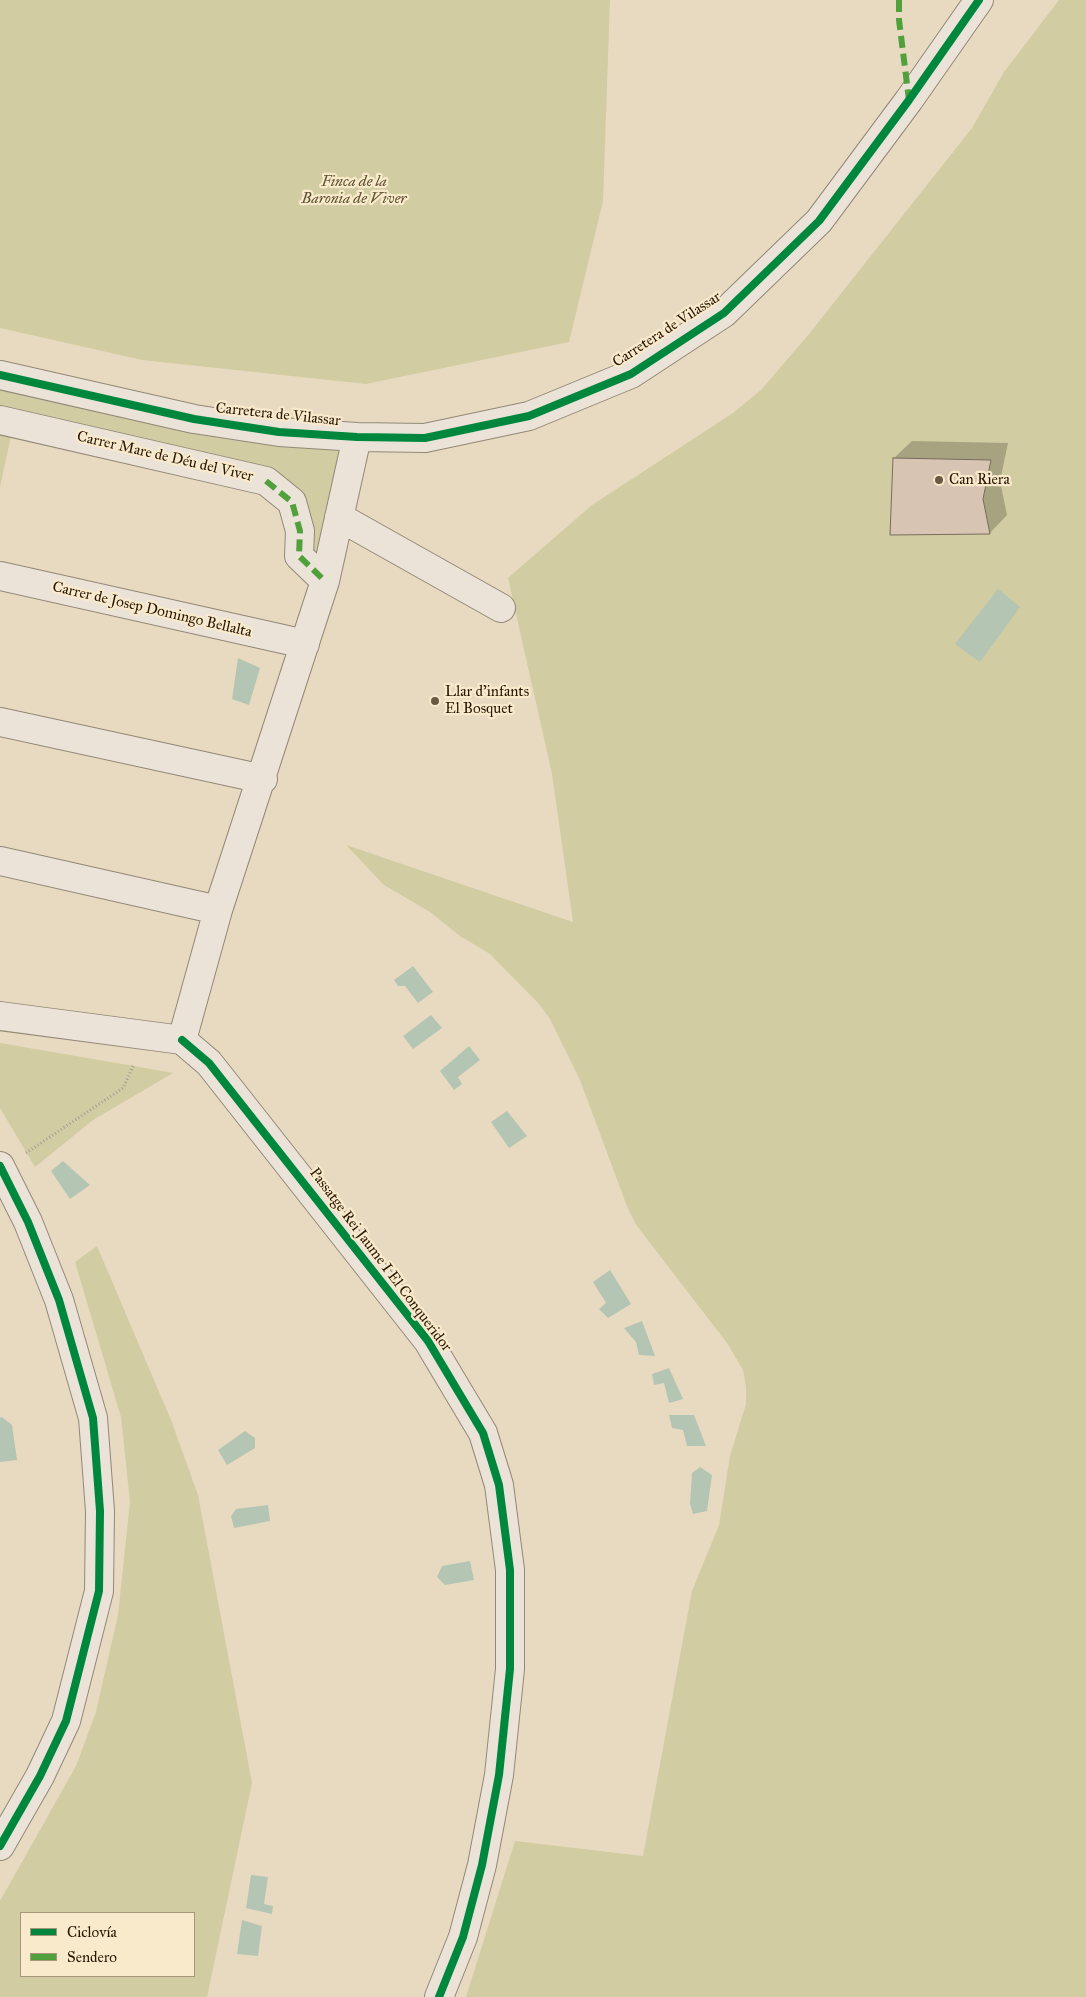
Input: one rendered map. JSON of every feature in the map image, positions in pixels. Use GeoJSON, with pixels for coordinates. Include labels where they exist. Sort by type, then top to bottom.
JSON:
{"type":"FeatureCollection","features":[{"type":"Feature","properties":{"kind":"street","name":"Carretera de Vilassar"},"geometry":{"type":"LineString","coordinates":[[0,375],[194,419],[278,432],[357,437],[425,438],[529,416],[631,374],[724,313],[819,221],[909,100],[979,0]]}},
{"type":"Feature","properties":{"kind":"street","name":"Carrer Mare de Déu del Viver"},"geometry":{"type":"LineString","coordinates":[[0,420],[266,481],[292,502],[300,530],[299,556],[325,581]]}},
{"type":"Feature","properties":{"kind":"street"},"geometry":{"type":"LineString","coordinates":[[0,1016],[182,1040],[218,910],[325,581],[357,437]]}},
{"type":"Feature","properties":{"kind":"street"},"geometry":{"type":"LineString","coordinates":[[339,517],[500,608]]}},
{"type":"Feature","properties":{"kind":"street","name":"Carrer de Josep Domingo Bellalta"},"geometry":{"type":"LineString","coordinates":[[0,576],[305,644]]}},
{"type":"Feature","properties":{"kind":"street"},"geometry":{"type":"LineString","coordinates":[[0,722],[262,779]]}},
{"type":"Feature","properties":{"kind":"street"},"geometry":{"type":"LineString","coordinates":[[0,861],[218,910]]}},
{"type":"Feature","properties":{"kind":"street","name":"Passatge Rei Jaume I El Conqueridor"},"geometry":{"type":"LineString","coordinates":[[182,1040],[209,1063],[428,1341],[483,1433],[499,1485],[510,1570],[510,1669],[499,1775],[482,1865],[463,1937],[439,1997]]}},
{"type":"Feature","properties":{"kind":"street"},"geometry":{"type":"LineString","coordinates":[[0,1846],[40,1776],[66,1721],[99,1591],[100,1510],[93,1418],[88,1400],[59,1300],[28,1222],[3,1172]]}},
{"type":"Feature","properties":{"kind":"path"},"geometry":{"type":"LineString","coordinates":[[3,1172],[27,1153],[123,1088],[134,1066],[142,1034]]}},
{"type":"Feature","properties":{"kind":"green space","name":"Finca de la Baronia de Viver"},"geometry":{"type":"Polygon","coordinates":[[[0,0],[610,0],[603,201],[569,342],[366,384],[142,360],[0,328],[0,0]]]}},
{"type":"Feature","properties":{"kind":"green space"},"geometry":{"type":"Polygon","coordinates":[[[1059,0],[1086,0],[1086,1997],[466,1997],[515,1841],[643,1856],[692,1591],[719,1525],[730,1456],[746,1404],[746,1387],[743,1370],[727,1343],[637,1226],[628,1209],[580,1080],[550,1019],[539,1004],[490,954],[460,936],[430,912],[384,885],[346,845],[573,922],[552,774],[508,578],[592,505],[733,413],[762,389],[809,334],[972,128],[1004,72],[1059,0]]]}},
{"type":"Feature","properties":{"kind":"green space"},"geometry":{"type":"Polygon","coordinates":[[[0,380],[351,442],[325,581],[292,502],[0,420],[0,380]]]}},
{"type":"Feature","properties":{"kind":"green space"},"geometry":{"type":"Polygon","coordinates":[[[0,435],[11,436],[0,487],[0,435]]]}},
{"type":"Feature","properties":{"kind":"green space"},"geometry":{"type":"Polygon","coordinates":[[[0,1043],[173,1073],[93,1120],[35,1167],[0,1108],[0,1043]]]}},
{"type":"Feature","properties":{"kind":"green space"},"geometry":{"type":"Polygon","coordinates":[[[97,1246],[171,1420],[198,1495],[252,1783],[207,1997],[0,1997],[0,1901],[76,1766],[96,1712],[118,1615],[130,1502],[121,1417],[75,1262],[97,1246]]]}},
{"type":"Feature","properties":{"kind":"shaded area"},"geometry":{"type":"Polygon","coordinates":[[[998,589],[1020,607],[980,662],[955,644],[998,589]]]}},
{"type":"Feature","properties":{"kind":"shaded area"},"geometry":{"type":"Polygon","coordinates":[[[238,658],[260,668],[249,705],[232,699],[238,658]]]}},
{"type":"Feature","properties":{"kind":"shaded area"},"geometry":{"type":"Polygon","coordinates":[[[413,966],[433,992],[418,1003],[405,986],[398,986],[394,980],[413,966]]]}},
{"type":"Feature","properties":{"kind":"shaded area"},"geometry":{"type":"Polygon","coordinates":[[[431,1015],[442,1028],[413,1049],[403,1036],[431,1015]]]}},
{"type":"Feature","properties":{"kind":"shaded area"},"geometry":{"type":"Polygon","coordinates":[[[469,1046],[480,1060],[458,1077],[462,1084],[454,1090],[440,1071],[469,1046]]]}},
{"type":"Feature","properties":{"kind":"shaded area"},"geometry":{"type":"Polygon","coordinates":[[[507,1111],[527,1136],[509,1148],[491,1122],[507,1111]]]}},
{"type":"Feature","properties":{"kind":"shaded area"},"geometry":{"type":"Polygon","coordinates":[[[63,1161],[90,1185],[70,1199],[51,1171],[63,1161]]]}},
{"type":"Feature","properties":{"kind":"shaded area"},"geometry":{"type":"Polygon","coordinates":[[[610,1270],[631,1304],[608,1318],[599,1309],[606,1303],[593,1282],[610,1270]]]}},
{"type":"Feature","properties":{"kind":"shaded area"},"geometry":{"type":"Polygon","coordinates":[[[642,1321],[655,1356],[639,1355],[636,1342],[624,1328],[642,1321]]]}},
{"type":"Feature","properties":{"kind":"shaded area"},"geometry":{"type":"Polygon","coordinates":[[[669,1368],[683,1399],[669,1403],[664,1383],[654,1385],[652,1374],[669,1368]]]}},
{"type":"Feature","properties":{"kind":"shaded area"},"geometry":{"type":"Polygon","coordinates":[[[669,1415],[694,1415],[706,1446],[687,1446],[683,1430],[672,1428],[669,1415]]]}},
{"type":"Feature","properties":{"kind":"shaded area"},"geometry":{"type":"Polygon","coordinates":[[[2,1417],[12,1425],[17,1460],[0,1462],[0,1418],[2,1417]]]}},
{"type":"Feature","properties":{"kind":"shaded area"},"geometry":{"type":"Polygon","coordinates":[[[245,1431],[255,1438],[255,1448],[227,1465],[218,1450],[245,1431]]]}},
{"type":"Feature","properties":{"kind":"shaded area"},"geometry":{"type":"Polygon","coordinates":[[[700,1467],[712,1475],[707,1511],[693,1514],[690,1504],[692,1473],[700,1467]]]}},
{"type":"Feature","properties":{"kind":"shaded area"},"geometry":{"type":"Polygon","coordinates":[[[268,1505],[270,1521],[234,1528],[231,1516],[236,1509],[268,1505]]]}},
{"type":"Feature","properties":{"kind":"shaded area"},"geometry":{"type":"Polygon","coordinates":[[[470,1561],[474,1580],[445,1585],[437,1577],[442,1566],[470,1561]]]}},
{"type":"Feature","properties":{"kind":"shaded area"},"geometry":{"type":"Polygon","coordinates":[[[251,1875],[268,1877],[264,1904],[273,1906],[272,1914],[246,1908],[251,1875]]]}},
{"type":"Feature","properties":{"kind":"shaded area"},"geometry":{"type":"Polygon","coordinates":[[[242,1920],[262,1926],[258,1956],[237,1954],[242,1920]]]}},
{"type":"Feature","properties":{"kind":"building","name":"Can Riera"},"geometry":{"type":"Polygon","coordinates":[[[893,458],[991,460],[983,499],[990,534],[890,535],[893,458]]]}},
{"type":"Feature","properties":{"kind":"marked path"},"geometry":{"type":"LineString","coordinates":[[899,0],[899,20],[909,100]]}},
{"type":"Feature","properties":{"kind":"marked path"},"geometry":{"type":"LineString","coordinates":[[266,481],[292,502],[300,531],[299,556],[325,581]]}},
{"type":"Feature","properties":{"kind":"cycle path"},"geometry":{"type":"LineString","coordinates":[[0,375],[194,419],[279,432],[357,437],[425,438],[529,416],[631,374],[724,313],[819,221],[909,100],[979,0]]}},
{"type":"Feature","properties":{"kind":"cycle path"},"geometry":{"type":"LineString","coordinates":[[182,1040],[209,1063],[428,1341],[483,1433],[499,1485],[510,1570],[510,1669],[499,1775],[482,1865],[463,1937],[439,1997]]}},
{"type":"Feature","properties":{"kind":"cycle path"},"geometry":{"type":"LineString","coordinates":[[0,1166],[28,1222],[59,1300],[93,1418],[100,1511],[99,1591],[66,1721],[40,1776],[0,1846]]}},
{"type":"Feature","properties":{"kind":"place","name":"Can Riera"},"geometry":{"type":"Point","coordinates":[939,480]}},
{"type":"Feature","properties":{"kind":"place","name":"Llar d'infants El Bosquet"},"geometry":{"type":"Point","coordinates":[435,701]}}]}
